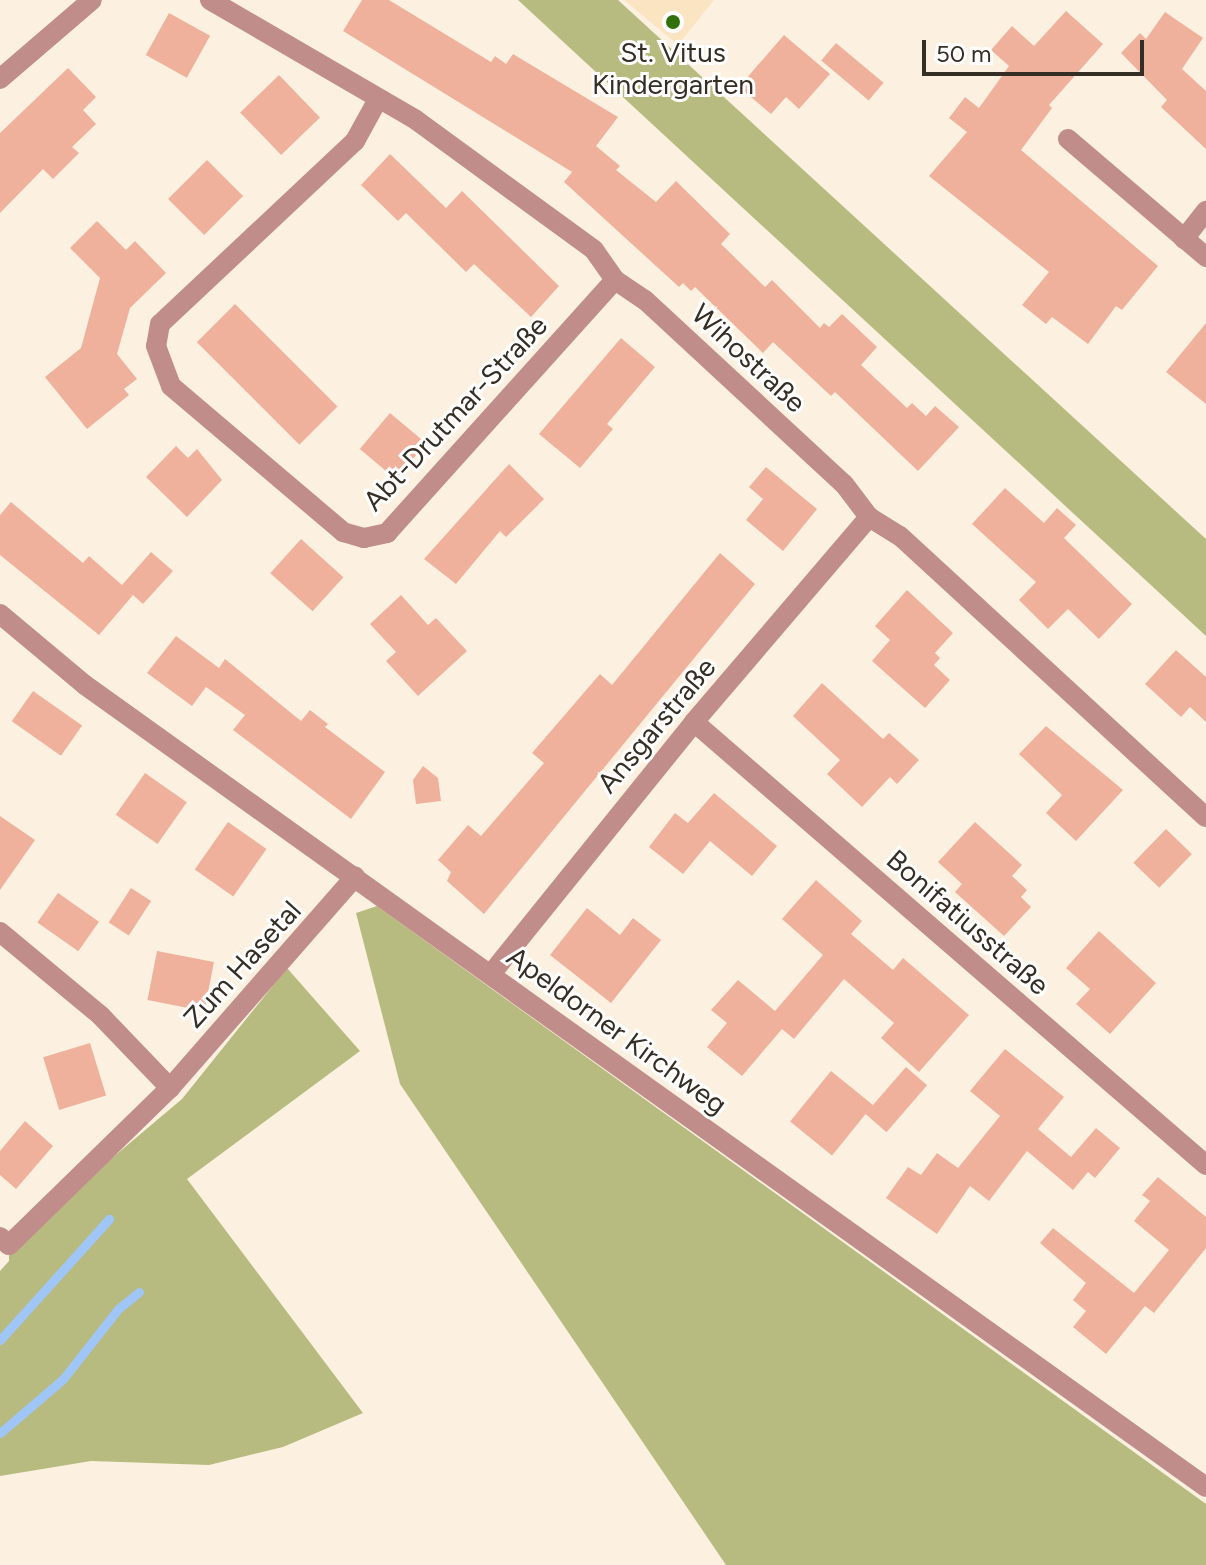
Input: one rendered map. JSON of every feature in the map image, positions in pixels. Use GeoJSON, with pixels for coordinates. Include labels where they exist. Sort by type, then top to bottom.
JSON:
{"type":"FeatureCollection","features":[{"type":"Feature","properties":{"kind":"street"},"geometry":{"type":"LineString","coordinates":[[0,79],[92,0]]}},
{"type":"Feature","properties":{"kind":"street","name":"Wihostraße"},"geometry":{"type":"LineString","coordinates":[[210,0],[377,101],[416,120],[594,250],[615,280],[645,300],[844,484],[869,517],[900,536],[1206,817]]}},
{"type":"Feature","properties":{"kind":"street","name":"Abt-Drutmar-Straße"},"geometry":{"type":"LineString","coordinates":[[377,101],[355,141],[160,324],[156,346],[171,386],[343,532],[364,538],[387,533],[615,280]]}},
{"type":"Feature","properties":{"kind":"street"},"geometry":{"type":"LineString","coordinates":[[1068,139],[1206,257]]}},
{"type":"Feature","properties":{"kind":"street"},"geometry":{"type":"LineString","coordinates":[[1184,239],[1206,211]]}},
{"type":"Feature","properties":{"kind":"street","name":"Ansgarstraße"},"geometry":{"type":"LineString","coordinates":[[491,974],[694,722],[869,517]]}},
{"type":"Feature","properties":{"kind":"street","name":"Apeldorner Kirchweg"},"geometry":{"type":"LineString","coordinates":[[0,614],[85,685],[1206,1487]]}},
{"type":"Feature","properties":{"kind":"street","name":"Bonifatiusstraße"},"geometry":{"type":"LineString","coordinates":[[694,722],[1206,1165]]}},
{"type":"Feature","properties":{"kind":"street","name":"Zum Hasetal"},"geometry":{"type":"LineString","coordinates":[[0,1237],[9,1245],[170,1088],[355,877]]}},
{"type":"Feature","properties":{"kind":"street"},"geometry":{"type":"LineString","coordinates":[[0,932],[101,1016],[170,1088]]}},
{"type":"Feature","properties":{"kind":"shaded area","name":"St. Vitus Kindergarten"},"geometry":{"type":"Polygon","coordinates":[[[624,0],[714,0],[678,45],[624,0]]]}},
{"type":"Feature","properties":{"kind":"green space"},"geometry":{"type":"Polygon","coordinates":[[[518,0],[618,0],[1206,539],[1206,636],[518,0]]]}},
{"type":"Feature","properties":{"kind":"green space"},"geometry":{"type":"Polygon","coordinates":[[[377,906],[1206,1504],[1206,1565],[726,1565],[400,1084],[356,913],[377,906]]]}},
{"type":"Feature","properties":{"kind":"green space"},"geometry":{"type":"Polygon","coordinates":[[[287,968],[360,1051],[187,1179],[363,1413],[283,1447],[209,1465],[91,1461],[0,1476],[0,1271],[9,1261],[9,1245],[182,1099],[287,968]]]}},
{"type":"Feature","properties":{"kind":"building"},"geometry":{"type":"Polygon","coordinates":[[[362,0],[389,0],[491,62],[495,56],[506,64],[513,54],[618,117],[596,146],[620,166],[616,170],[656,202],[676,181],[730,234],[721,244],[765,287],[772,280],[820,328],[824,323],[829,327],[842,314],[877,347],[861,365],[907,408],[912,403],[926,416],[935,406],[959,427],[918,471],[835,392],[831,396],[773,342],[763,353],[695,287],[691,291],[683,283],[679,287],[564,182],[572,172],[343,31],[362,0]]]}},
{"type":"Feature","properties":{"kind":"building"},"geometry":{"type":"Polygon","coordinates":[[[1066,11],[1103,44],[1049,105],[1052,108],[1021,150],[1158,266],[1122,310],[1116,306],[1088,344],[1052,317],[1046,324],[1022,305],[1049,272],[929,176],[967,132],[949,118],[965,97],[979,108],[1009,66],[991,50],[1012,26],[1034,46],[1066,11]]]}},
{"type":"Feature","properties":{"kind":"building"},"geometry":{"type":"Polygon","coordinates":[[[1165,12],[1203,38],[1182,69],[1206,91],[1206,149],[1161,107],[1167,100],[1121,53],[1140,33],[1146,39],[1165,12]]]}},
{"type":"Feature","properties":{"kind":"building"},"geometry":{"type":"Polygon","coordinates":[[[169,13],[210,36],[187,78],[146,55],[169,13]]]}},
{"type":"Feature","properties":{"kind":"building"},"geometry":{"type":"Polygon","coordinates":[[[784,35],[830,74],[799,109],[786,97],[771,114],[739,87],[784,35]]]}},
{"type":"Feature","properties":{"kind":"building"},"geometry":{"type":"Polygon","coordinates":[[[836,43],[883,83],[869,100],[821,61],[836,43]]]}},
{"type":"Feature","properties":{"kind":"building"},"geometry":{"type":"Polygon","coordinates":[[[68,68],[96,97],[83,110],[96,124],[72,147],[79,153],[53,179],[43,169],[0,213],[0,133],[68,68]]]}},
{"type":"Feature","properties":{"kind":"building"},"geometry":{"type":"Polygon","coordinates":[[[279,75],[320,117],[281,155],[240,113],[279,75]]]}},
{"type":"Feature","properties":{"kind":"building"},"geometry":{"type":"Polygon","coordinates":[[[390,154],[446,208],[462,191],[559,286],[531,317],[474,264],[466,272],[406,213],[398,221],[361,185],[390,154]]]}},
{"type":"Feature","properties":{"kind":"building"},"geometry":{"type":"Polygon","coordinates":[[[207,160],[243,196],[204,235],[168,199],[207,160]]]}},
{"type":"Feature","properties":{"kind":"building"},"geometry":{"type":"Polygon","coordinates":[[[97,221],[126,250],[135,241],[166,273],[130,308],[117,354],[137,379],[124,389],[129,395],[87,429],[45,377],[81,348],[100,278],[70,248],[97,221]]]}},
{"type":"Feature","properties":{"kind":"building"},"geometry":{"type":"Polygon","coordinates":[[[235,304],[338,407],[299,445],[197,342],[235,304]]]}},
{"type":"Feature","properties":{"kind":"building"},"geometry":{"type":"Polygon","coordinates":[[[1206,323],[1206,404],[1166,372],[1206,323]]]}},
{"type":"Feature","properties":{"kind":"building"},"geometry":{"type":"Polygon","coordinates":[[[621,338],[655,367],[607,424],[613,429],[580,468],[539,434],[621,338]]]}},
{"type":"Feature","properties":{"kind":"building"},"geometry":{"type":"Polygon","coordinates":[[[390,413],[426,443],[396,479],[360,449],[390,413]]]}},
{"type":"Feature","properties":{"kind":"building"},"geometry":{"type":"Polygon","coordinates":[[[176,446],[188,458],[197,449],[222,480],[187,517],[146,477],[176,446]]]}},
{"type":"Feature","properties":{"kind":"building"},"geometry":{"type":"Polygon","coordinates":[[[509,464],[544,499],[506,537],[500,531],[456,584],[424,559],[509,464]]]}},
{"type":"Feature","properties":{"kind":"building"},"geometry":{"type":"Polygon","coordinates":[[[766,467],[817,509],[783,551],[746,520],[763,499],[749,487],[766,467]]]}},
{"type":"Feature","properties":{"kind":"building"},"geometry":{"type":"Polygon","coordinates":[[[1005,488],[1044,523],[1057,508],[1076,525],[1064,538],[1132,604],[1099,639],[1068,609],[1048,629],[1019,600],[1036,582],[972,524],[1005,488]]]}},
{"type":"Feature","properties":{"kind":"building"},"geometry":{"type":"Polygon","coordinates":[[[11,502],[83,563],[89,556],[122,585],[151,552],[173,571],[143,604],[133,595],[99,635],[0,555],[0,515],[11,502]]]}},
{"type":"Feature","properties":{"kind":"building"},"geometry":{"type":"Polygon","coordinates":[[[301,539],[343,577],[313,611],[270,573],[301,539]]]}},
{"type":"Feature","properties":{"kind":"building"},"geometry":{"type":"Polygon","coordinates":[[[720,553],[755,584],[484,914],[447,881],[451,872],[438,860],[468,825],[481,836],[544,763],[532,753],[600,674],[612,685],[720,553]]]}},
{"type":"Feature","properties":{"kind":"building"},"geometry":{"type":"Polygon","coordinates":[[[907,590],[953,633],[935,653],[940,658],[934,665],[950,680],[925,708],[872,661],[890,640],[875,626],[907,590]]]}},
{"type":"Feature","properties":{"kind":"building"},"geometry":{"type":"Polygon","coordinates":[[[401,595],[428,625],[436,618],[467,651],[418,696],[386,661],[396,652],[370,624],[401,595]]]}},
{"type":"Feature","properties":{"kind":"building"},"geometry":{"type":"Polygon","coordinates":[[[176,636],[219,668],[225,659],[301,721],[310,710],[328,724],[325,727],[385,772],[351,819],[233,730],[245,715],[206,687],[192,706],[147,673],[176,636]]]}},
{"type":"Feature","properties":{"kind":"building"},"geometry":{"type":"Polygon","coordinates":[[[1176,650],[1206,677],[1206,722],[1190,707],[1181,717],[1145,684],[1176,650]]]}},
{"type":"Feature","properties":{"kind":"building"},"geometry":{"type":"Polygon","coordinates":[[[822,683],[883,739],[889,733],[919,760],[897,784],[890,777],[862,807],[827,774],[840,760],[793,716],[822,683]]]}},
{"type":"Feature","properties":{"kind":"building"},"geometry":{"type":"Polygon","coordinates":[[[33,691],[82,725],[61,756],[12,721],[33,691]]]}},
{"type":"Feature","properties":{"kind":"building"},"geometry":{"type":"Polygon","coordinates":[[[1046,726],[1123,790],[1076,841],[1046,813],[1062,795],[1019,754],[1046,726]]]}},
{"type":"Feature","properties":{"kind":"building"},"geometry":{"type":"Polygon","coordinates":[[[423,766],[438,778],[441,801],[416,804],[413,780],[423,766]]]}},
{"type":"Feature","properties":{"kind":"building"},"geometry":{"type":"Polygon","coordinates":[[[145,773],[187,802],[158,844],[116,815],[145,773]]]}},
{"type":"Feature","properties":{"kind":"building"},"geometry":{"type":"Polygon","coordinates":[[[714,793],[777,846],[752,876],[710,841],[683,874],[649,847],[675,813],[688,823],[714,793]]]}},
{"type":"Feature","properties":{"kind":"building"},"geometry":{"type":"Polygon","coordinates":[[[0,816],[35,840],[0,890],[0,816]]]}},
{"type":"Feature","properties":{"kind":"building"},"geometry":{"type":"Polygon","coordinates":[[[228,822],[267,849],[233,896],[195,870],[228,822]]]}},
{"type":"Feature","properties":{"kind":"building"},"geometry":{"type":"Polygon","coordinates":[[[975,822],[1022,865],[1012,876],[1027,890],[1021,897],[1031,907],[1004,936],[955,892],[962,884],[938,862],[975,822]]]}},
{"type":"Feature","properties":{"kind":"building"},"geometry":{"type":"Polygon","coordinates":[[[1166,829],[1192,854],[1159,888],[1133,863],[1166,829]]]}},
{"type":"Feature","properties":{"kind":"building"},"geometry":{"type":"Polygon","coordinates":[[[816,880],[862,921],[851,934],[893,970],[903,958],[969,1015],[919,1072],[881,1038],[894,1023],[844,979],[794,1039],[782,1029],[742,1076],[707,1047],[727,1023],[711,1010],[738,980],[775,1011],[823,955],[782,919],[816,880]]]}},
{"type":"Feature","properties":{"kind":"building"},"geometry":{"type":"Polygon","coordinates":[[[131,888],[151,901],[129,935],[109,922],[131,888]]]}},
{"type":"Feature","properties":{"kind":"building"},"geometry":{"type":"Polygon","coordinates":[[[58,893],[99,922],[78,951],[37,922],[58,893]]]}},
{"type":"Feature","properties":{"kind":"building"},"geometry":{"type":"Polygon","coordinates":[[[587,908],[620,935],[633,918],[661,940],[611,1003],[550,955],[587,908]]]}},
{"type":"Feature","properties":{"kind":"building"},"geometry":{"type":"Polygon","coordinates":[[[1099,931],[1156,983],[1110,1034],[1076,1004],[1090,989],[1066,968],[1099,931]]]}},
{"type":"Feature","properties":{"kind":"building"},"geometry":{"type":"Polygon","coordinates":[[[157,951],[214,962],[204,1011],[147,1000],[157,951]]]}},
{"type":"Feature","properties":{"kind":"building"},"geometry":{"type":"Polygon","coordinates":[[[90,1043],[106,1096],[59,1110],[43,1057],[90,1043]]]}},
{"type":"Feature","properties":{"kind":"building"},"geometry":{"type":"Polygon","coordinates":[[[1005,1049],[1064,1097],[1038,1129],[1071,1157],[1096,1128],[1120,1148],[1095,1178],[1088,1172],[1073,1190],[1027,1151],[989,1201],[970,1186],[937,1234],[886,1198],[908,1167],[921,1175],[937,1153],[958,1168],[1000,1116],[970,1091],[1005,1049]]]}},
{"type":"Feature","properties":{"kind":"building"},"geometry":{"type":"Polygon","coordinates":[[[906,1067],[927,1085],[886,1132],[865,1114],[906,1067]]]}},
{"type":"Feature","properties":{"kind":"building"},"geometry":{"type":"Polygon","coordinates":[[[831,1071],[873,1105],[832,1155],[790,1122],[831,1071]]]}},
{"type":"Feature","properties":{"kind":"building"},"geometry":{"type":"Polygon","coordinates":[[[25,1121],[53,1146],[16,1189],[0,1175],[0,1151],[25,1121]]]}},
{"type":"Feature","properties":{"kind":"building"},"geometry":{"type":"Polygon","coordinates":[[[1158,1177],[1206,1217],[1206,1248],[1154,1313],[1145,1306],[1106,1354],[1073,1327],[1086,1311],[1073,1300],[1086,1283],[1040,1243],[1053,1228],[1134,1293],[1169,1250],[1134,1221],[1150,1201],[1142,1195],[1158,1177]]]}},
{"type":"Feature","properties":{"kind":"waterway"},"geometry":{"type":"LineString","coordinates":[[0,1340],[109,1219]]}},
{"type":"Feature","properties":{"kind":"waterway"},"geometry":{"type":"LineString","coordinates":[[0,1433],[63,1379],[118,1309],[139,1292]]}},
{"type":"Feature","properties":{"kind":"place","name":"St. Vitus Kindergarten"},"geometry":{"type":"Point","coordinates":[673,22]}}]}
